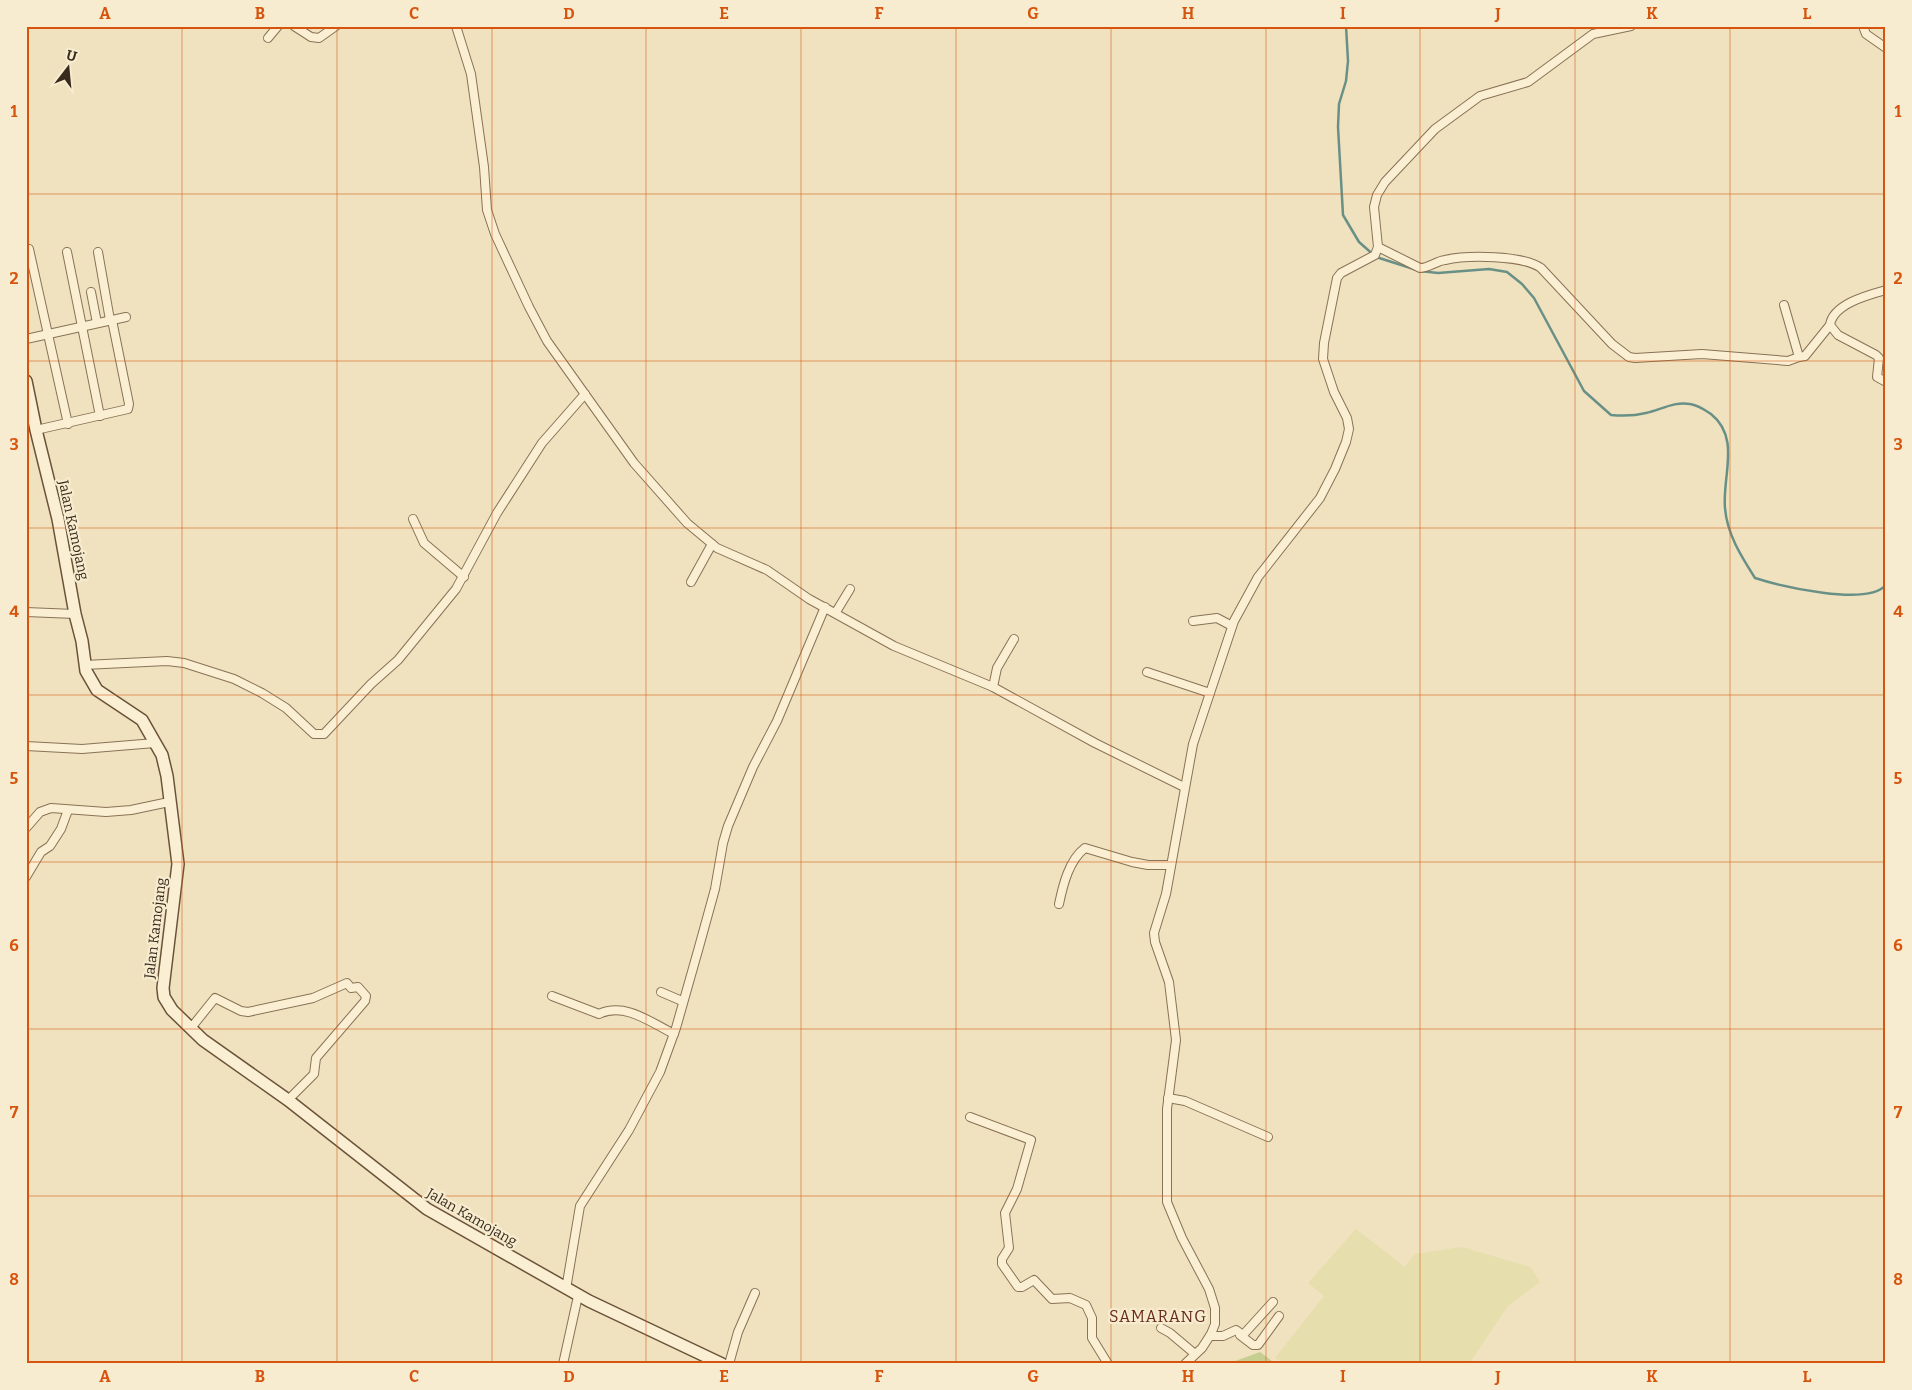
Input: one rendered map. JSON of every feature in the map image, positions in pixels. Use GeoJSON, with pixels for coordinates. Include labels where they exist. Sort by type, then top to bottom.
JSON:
{"type":"FeatureCollection","features":[{"type":"Feature","properties":{"kind":"main road","name":"Jalan Kamojang"},"geometry":{"type":"LineString","coordinates":[[26,381],[58,519],[75,614],[82,641],[84,665],[89,680],[98,690],[142,720],[156,743],[164,762],[178,864],[163,992],[164,998],[172,1010],[190,1028],[230,1060],[288,1100],[426,1209],[578,1296],[722,1364]]}},
{"type":"Feature","properties":{"kind":"street"},"geometry":{"type":"LineString","coordinates":[[268,38],[278,26]]}},
{"type":"Feature","properties":{"kind":"street"},"geometry":{"type":"LineString","coordinates":[[294,26],[311,37],[319,38],[336,26]]}},
{"type":"Feature","properties":{"kind":"street"},"geometry":{"type":"LineString","coordinates":[[456,26],[471,74],[484,167],[487,210],[495,234],[529,307],[548,341],[634,463],[687,523],[712,544],[767,570],[825,607],[894,646],[993,687],[1096,743],[1184,787]]}},
{"type":"Feature","properties":{"kind":"street"},"geometry":{"type":"LineString","coordinates":[[1376,251],[1374,207],[1376,195],[1385,182],[1435,129],[1480,96],[1526,84],[1593,34],[1631,26]]}},
{"type":"Feature","properties":{"kind":"street"},"geometry":{"type":"LineString","coordinates":[[1863,26],[1866,34],[1886,48]]}},
{"type":"Feature","properties":{"kind":"street"},"geometry":{"type":"LineString","coordinates":[[29,250],[68,424]]}},
{"type":"Feature","properties":{"kind":"street"},"geometry":{"type":"LineString","coordinates":[[1185,1364],[1210,1336],[1215,1317],[1209,1289],[1182,1238],[1168,1202],[1168,1098],[1176,1040],[1166,969],[1154,936],[1172,866],[1184,787],[1193,744],[1232,626],[1258,577],[1320,498],[1344,450],[1349,429],[1348,418],[1330,383],[1323,362],[1323,348],[1337,278],[1341,272],[1353,267],[1376,251]]}},
{"type":"Feature","properties":{"kind":"street"},"geometry":{"type":"LineString","coordinates":[[1376,251],[1420,268],[1444,260],[1490,258],[1534,263],[1541,268],[1618,350],[1635,358],[1702,354],[1788,361],[1805,356],[1830,325],[1833,317],[1841,310],[1859,299],[1886,290]]}},
{"type":"Feature","properties":{"kind":"street"},"geometry":{"type":"LineString","coordinates":[[67,252],[100,416]]}},
{"type":"Feature","properties":{"kind":"street"},"geometry":{"type":"LineString","coordinates":[[36,430],[68,424],[128,409],[129,407],[98,252]]}},
{"type":"Feature","properties":{"kind":"street"},"geometry":{"type":"LineString","coordinates":[[91,292],[97,323]]}},
{"type":"Feature","properties":{"kind":"street"},"geometry":{"type":"LineString","coordinates":[[1784,305],[1799,357]]}},
{"type":"Feature","properties":{"kind":"street"},"geometry":{"type":"LineString","coordinates":[[26,339],[48,336],[126,317]]}},
{"type":"Feature","properties":{"kind":"street"},"geometry":{"type":"LineString","coordinates":[[1830,325],[1838,335],[1879,358],[1877,377],[1886,382]]}},
{"type":"Feature","properties":{"kind":"street"},"geometry":{"type":"LineString","coordinates":[[84,665],[167,661],[184,663],[234,678],[286,708],[312,732],[322,735],[371,684],[398,660],[464,577],[497,513],[542,443],[585,394]]}},
{"type":"Feature","properties":{"kind":"street"},"geometry":{"type":"LineString","coordinates":[[412,518],[424,543],[464,577]]}},
{"type":"Feature","properties":{"kind":"street"},"geometry":{"type":"LineString","coordinates":[[691,582],[712,544]]}},
{"type":"Feature","properties":{"kind":"street"},"geometry":{"type":"LineString","coordinates":[[836,612],[850,589]]}},
{"type":"Feature","properties":{"kind":"street"},"geometry":{"type":"LineString","coordinates":[[566,1289],[580,1206],[639,1113],[660,1072],[674,1034],[715,889],[728,826],[753,767],[777,721],[825,607]]}},
{"type":"Feature","properties":{"kind":"street"},"geometry":{"type":"LineString","coordinates":[[26,612],[75,614]]}},
{"type":"Feature","properties":{"kind":"street"},"geometry":{"type":"LineString","coordinates":[[1193,620],[1217,618],[1232,626]]}},
{"type":"Feature","properties":{"kind":"street"},"geometry":{"type":"LineString","coordinates":[[993,687],[997,668],[1014,639]]}},
{"type":"Feature","properties":{"kind":"street"},"geometry":{"type":"LineString","coordinates":[[1147,672],[1210,693]]}},
{"type":"Feature","properties":{"kind":"street"},"geometry":{"type":"LineString","coordinates":[[26,746],[82,749],[156,743]]}},
{"type":"Feature","properties":{"kind":"street"},"geometry":{"type":"LineString","coordinates":[[26,828],[44,810],[132,810],[169,802]]}},
{"type":"Feature","properties":{"kind":"street"},"geometry":{"type":"LineString","coordinates":[[26,877],[41,852],[50,846],[61,829],[68,810]]}},
{"type":"Feature","properties":{"kind":"street"},"geometry":{"type":"LineString","coordinates":[[1059,904],[1062,888],[1072,865],[1078,854],[1085,848],[1132,862],[1172,866]]}},
{"type":"Feature","properties":{"kind":"street"},"geometry":{"type":"LineString","coordinates":[[190,1028],[215,998],[244,1012],[259,1011],[313,998],[347,983],[351,988],[358,987],[366,996],[365,1000],[316,1058],[314,1074],[288,1100]]}},
{"type":"Feature","properties":{"kind":"street"},"geometry":{"type":"LineString","coordinates":[[662,992],[682,1001]]}},
{"type":"Feature","properties":{"kind":"street"},"geometry":{"type":"LineString","coordinates":[[552,996],[599,1014],[607,1010],[622,1009],[674,1034]]}},
{"type":"Feature","properties":{"kind":"street"},"geometry":{"type":"LineString","coordinates":[[1168,1098],[1185,1101],[1268,1137]]}},
{"type":"Feature","properties":{"kind":"street"},"geometry":{"type":"LineString","coordinates":[[970,1116],[1031,1140],[1017,1189],[1005,1213],[1009,1248],[1002,1264],[1018,1287],[1021,1288],[1034,1280],[1052,1299],[1070,1298],[1086,1305],[1092,1318],[1092,1338],[1108,1364]]}},
{"type":"Feature","properties":{"kind":"street"},"geometry":{"type":"LineString","coordinates":[[730,1364],[738,1332],[755,1293]]}},
{"type":"Feature","properties":{"kind":"street"},"geometry":{"type":"LineString","coordinates":[[563,1364],[578,1296]]}},
{"type":"Feature","properties":{"kind":"street"},"geometry":{"type":"LineString","coordinates":[[1240,1335],[1273,1302]]}},
{"type":"Feature","properties":{"kind":"street"},"geometry":{"type":"LineString","coordinates":[[1210,1336],[1223,1336],[1236,1330],[1253,1345],[1258,1345],[1279,1316]]}},
{"type":"Feature","properties":{"kind":"street"},"geometry":{"type":"LineString","coordinates":[[1161,1328],[1195,1354]]}},
{"type":"Feature","properties":{"kind":"shaded area"},"geometry":{"type":"Polygon","coordinates":[[[1356,1229],[1405,1267],[1414,1254],[1462,1247],[1530,1267],[1540,1282],[1508,1306],[1469,1364],[1286,1364],[1275,1358],[1324,1296],[1308,1283],[1356,1229]]]}},
{"type":"Feature","properties":{"kind":"green space"},"geometry":{"type":"Polygon","coordinates":[[[1260,1352],[1276,1364],[1227,1364],[1260,1352]]]}},
{"type":"Feature","properties":{"kind":"waterway"},"geometry":{"type":"LineString","coordinates":[[1346,26],[1348,61],[1346,81],[1339,104],[1338,127],[1343,215],[1359,242],[1376,257],[1420,271],[1438,273],[1489,269],[1507,272],[1522,284],[1534,298],[1584,391],[1611,415],[1637,415],[1684,403],[1696,405],[1711,414],[1720,424],[1728,446],[1725,496],[1726,518],[1740,553],[1755,578],[1802,590],[1843,595],[1876,591],[1886,585]]}},
{"type":"Feature","properties":{"kind":"district","name":"SAMARANG"},"geometry":{"type":"Point","coordinates":[1158,1316]}}]}
